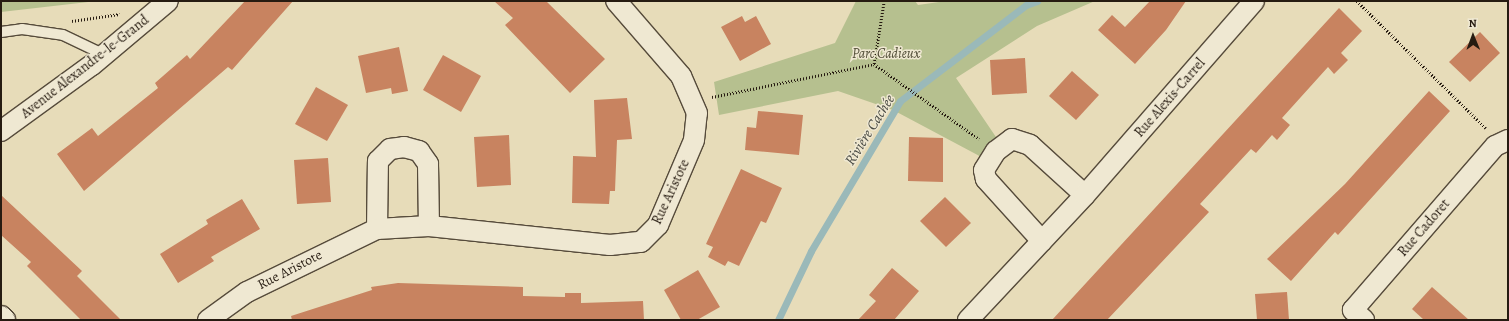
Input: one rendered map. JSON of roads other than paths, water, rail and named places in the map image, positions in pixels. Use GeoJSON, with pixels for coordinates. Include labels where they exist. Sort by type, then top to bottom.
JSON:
{"type":"FeatureCollection","features":[{"type":"Feature","properties":{"kind":"street","name":"Avenue Alexandre-le-Grand"},"geometry":{"type":"LineString","coordinates":[[1,132],[105,55],[168,1]]}},
{"type":"Feature","properties":{"kind":"street","name":"Rue Aristote"},"geometry":{"type":"LineString","coordinates":[[208,320],[248,292],[377,229],[429,226],[610,245],[641,242],[658,225],[694,140],[697,113],[681,76],[616,1]]}},
{"type":"Feature","properties":{"kind":"street","name":"Rue Alexis-Carrel"},"geometry":{"type":"LineString","coordinates":[[968,320],[1085,195],[1254,1]]}},
{"type":"Feature","properties":{"kind":"street"},"geometry":{"type":"LineString","coordinates":[[1042,241],[986,180],[984,170],[996,151],[1012,139],[1030,145],[1085,195]]}},
{"type":"Feature","properties":{"kind":"street","name":"Rue Cadoret"},"geometry":{"type":"LineString","coordinates":[[1364,320],[1353,310],[1505,142]]}},
{"type":"Feature","properties":{"kind":"street"},"geometry":{"type":"LineString","coordinates":[[377,229],[378,161],[390,149],[404,147],[419,151],[428,164],[429,226]]}},
{"type":"Feature","properties":{"kind":"street"},"geometry":{"type":"LineString","coordinates":[[1,316],[5,320]]}},
{"type":"Feature","properties":{"kind":"lane"},"geometry":{"type":"LineString","coordinates":[[1,32],[22,29],[63,36],[105,55]]}},
{"type":"Feature","properties":{"kind":"waterway","name":"Rivière Cachée"},"geometry":{"type":"LineString","coordinates":[[778,320],[811,251],[900,101],[1026,5],[1037,1]]}},
{"type":"Feature","properties":{"kind":"park label","name":"Parc Cadieux"},"geometry":{"type":"Point","coordinates":[886,54]}}]}
